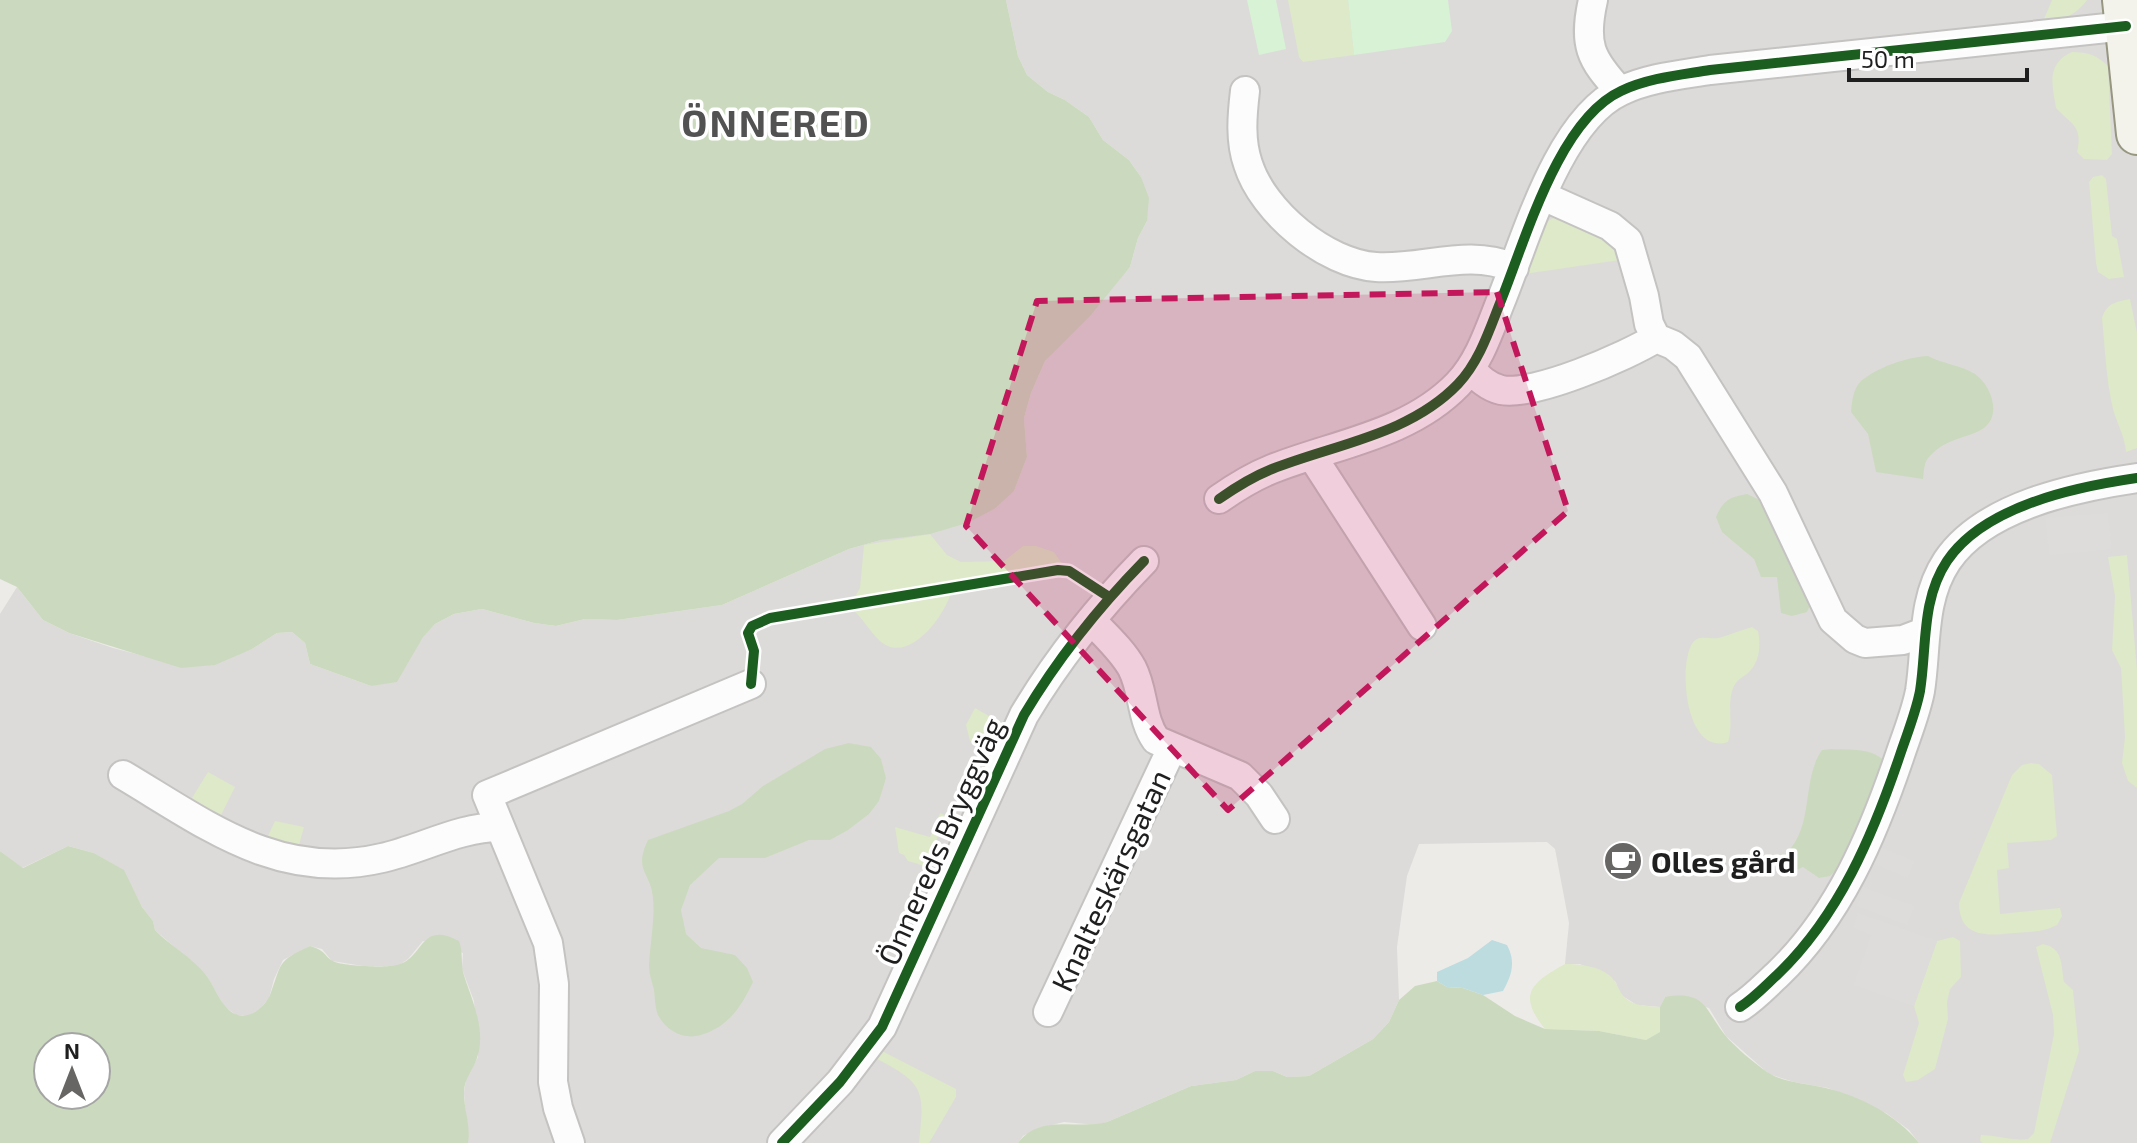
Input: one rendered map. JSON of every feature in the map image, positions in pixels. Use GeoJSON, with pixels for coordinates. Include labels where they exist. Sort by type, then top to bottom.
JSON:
{"type":"FeatureCollection","features":[{"type":"Feature","properties":{"kind":"street"},"geometry":{"type":"LineString","coordinates":[[1593,0],[1589,49],[1620,91]]}},
{"type":"Feature","properties":{"kind":"street"},"geometry":{"type":"LineString","coordinates":[[1219,499],[1245,481],[1411,419],[1441,399],[1470,369],[1485,342],[1543,196],[1572,135],[1599,105],[1620,91],[1661,78],[1710,70],[2125,13],[2137,134]]}},
{"type":"Feature","properties":{"kind":"street"},"geometry":{"type":"LineString","coordinates":[[1245,91],[1243,141],[1247,164],[1255,181],[1266,199],[1283,216],[1326,252],[1343,261],[1378,267],[1465,258],[1486,259],[1514,268]]}},
{"type":"Feature","properties":{"kind":"street"},"geometry":{"type":"LineString","coordinates":[[1543,196],[1610,226],[1628,241],[1649,324],[1656,338],[1673,345],[1688,357],[1773,493],[1833,620],[1865,643],[1903,640],[1924,632]]}},
{"type":"Feature","properties":{"kind":"street"},"geometry":{"type":"LineString","coordinates":[[1470,369],[1490,387],[1515,392],[1608,364],[1656,338]]}},
{"type":"Feature","properties":{"kind":"street"},"geometry":{"type":"LineString","coordinates":[[1312,456],[1422,626]]}},
{"type":"Feature","properties":{"kind":"street"},"geometry":{"type":"LineString","coordinates":[[1740,1007],[1752,999],[1809,941],[1831,911],[1854,870],[1887,793],[1920,693],[1924,632],[1937,579],[1947,560],[1976,530],[2006,513],[2093,486],[2137,478]]}},
{"type":"Feature","properties":{"kind":"street","name":"Önnereds Bryggväg"},"geometry":{"type":"LineString","coordinates":[[782,1143],[840,1082],[882,1027],[1024,715],[1044,681],[1091,620],[1144,561]]}},
{"type":"Feature","properties":{"kind":"street","name":"Knalteskärsgatan"},"geometry":{"type":"LineString","coordinates":[[1091,620],[1121,652],[1132,669],[1150,731],[1156,740],[1240,776],[1259,795],[1275,819]]}},
{"type":"Feature","properties":{"kind":"street"},"geometry":{"type":"LineString","coordinates":[[570,1143],[553,1082],[553,966],[541,924],[487,795],[751,684]]}},
{"type":"Feature","properties":{"kind":"street","name":"Knalteskärsgatan"},"geometry":{"type":"LineString","coordinates":[[1048,1012],[1172,748]]}},
{"type":"Feature","properties":{"kind":"street"},"geometry":{"type":"LineString","coordinates":[[123,775],[240,843],[297,861],[325,864],[381,858],[467,830],[500,827]]}},
{"type":"Feature","properties":{"kind":"highlighted area"},"geometry":{"type":"Polygon","coordinates":[[[1497,292],[1568,511],[1228,810],[966,526],[1037,301],[1497,292]]]}},
{"type":"Feature","properties":{"kind":"shaded area"},"geometry":{"type":"Polygon","coordinates":[[[1006,0],[2137,0],[2137,1143],[1919,1143],[1909,1130],[1886,1113],[1828,1088],[1769,1074],[1726,1036],[1709,1008],[1665,997],[1660,1007],[1637,1005],[1621,995],[1615,981],[1580,964],[1565,964],[1569,923],[1555,849],[1547,842],[1419,844],[1407,876],[1397,947],[1399,1000],[1389,1022],[1373,1039],[1309,1076],[1287,1077],[1273,1071],[1255,1071],[1236,1080],[1191,1086],[1097,1125],[1064,1122],[1039,1128],[1023,1136],[1018,1143],[468,1143],[464,1093],[466,1079],[478,1057],[474,1001],[462,969],[463,953],[423,941],[398,966],[363,966],[332,961],[322,949],[310,946],[283,960],[269,998],[260,1009],[250,1015],[236,1015],[224,1006],[206,975],[155,930],[153,921],[123,870],[94,853],[68,846],[22,868],[0,851],[0,614],[17,587],[43,620],[69,633],[113,648],[144,656],[252,649],[277,633],[292,632],[305,643],[310,664],[371,686],[435,624],[454,614],[482,609],[556,626],[585,619],[617,620],[722,605],[849,549],[1014,491],[1027,457],[1024,418],[1045,361],[1130,267],[1138,238],[1147,221],[1141,177],[1129,160],[1103,140],[1089,117],[1027,75],[1018,56],[1006,0]]]}},
{"type":"Feature","properties":{"kind":"shaded area"},"geometry":{"type":"Polygon","coordinates":[[[2108,513],[2112,549],[2049,555],[2045,518],[2108,513]]]}},
{"type":"Feature","properties":{"kind":"shaded area"},"geometry":{"type":"Polygon","coordinates":[[[1876,846],[1914,861],[1908,878],[1870,862],[1876,846]]]}},
{"type":"Feature","properties":{"kind":"shaded area"},"geometry":{"type":"Polygon","coordinates":[[[1863,887],[1914,906],[1907,925],[1857,906],[1863,887]]]}},
{"type":"Feature","properties":{"kind":"shaded area"},"geometry":{"type":"Polygon","coordinates":[[[1858,913],[1937,941],[1914,1006],[1854,985],[1871,935],[1853,928],[1858,913]]]}},
{"type":"Feature","properties":{"kind":"green space"},"geometry":{"type":"Polygon","coordinates":[[[0,0],[1006,0],[1018,56],[1027,75],[1089,117],[1103,140],[1129,160],[1141,177],[1149,198],[1147,221],[1138,238],[1130,267],[1090,316],[1045,361],[1024,418],[1027,457],[1014,491],[994,509],[967,523],[930,534],[881,540],[849,549],[722,605],[617,620],[585,619],[556,626],[482,609],[454,614],[435,624],[423,637],[397,682],[371,686],[310,664],[305,643],[292,632],[277,633],[252,649],[215,665],[181,668],[69,633],[43,620],[17,587],[0,579],[0,0]]]}},
{"type":"Feature","properties":{"kind":"green space"},"geometry":{"type":"Polygon","coordinates":[[[1247,0],[1276,0],[1286,49],[1259,55],[1247,0]]]}},
{"type":"Feature","properties":{"kind":"green space"},"geometry":{"type":"Polygon","coordinates":[[[1288,0],[1348,0],[1354,55],[1303,62],[1299,57],[1288,0]]]}},
{"type":"Feature","properties":{"kind":"green space"},"geometry":{"type":"Polygon","coordinates":[[[1348,0],[1448,0],[1452,31],[1445,42],[1354,55],[1348,0]]]}},
{"type":"Feature","properties":{"kind":"green space"},"geometry":{"type":"Polygon","coordinates":[[[2052,0],[2087,0],[2069,16],[2045,23],[2052,0]]]}},
{"type":"Feature","properties":{"kind":"green space"},"geometry":{"type":"Polygon","coordinates":[[[2072,52],[2092,55],[2108,66],[2112,154],[2107,160],[2084,159],[2077,152],[2077,131],[2056,108],[2052,83],[2054,69],[2072,52]]]}},
{"type":"Feature","properties":{"kind":"green space"},"geometry":{"type":"Polygon","coordinates":[[[2102,175],[2106,179],[2112,236],[2117,239],[2124,277],[2109,279],[2098,272],[2096,263],[2089,182],[2093,177],[2102,175]]]}},
{"type":"Feature","properties":{"kind":"green space"},"geometry":{"type":"Polygon","coordinates":[[[1557,217],[1609,236],[1627,259],[1524,274],[1539,232],[1557,217]]]}},
{"type":"Feature","properties":{"kind":"green space"},"geometry":{"type":"Polygon","coordinates":[[[2130,299],[2137,333],[2137,448],[2126,452],[2111,398],[2102,318],[2112,304],[2130,299]]]}},
{"type":"Feature","properties":{"kind":"green space"},"geometry":{"type":"Polygon","coordinates":[[[1928,356],[1970,371],[1981,379],[1993,402],[1991,419],[1979,431],[1935,451],[1927,461],[1923,479],[1876,472],[1868,434],[1851,412],[1856,388],[1861,381],[1884,367],[1928,356]]]}},
{"type":"Feature","properties":{"kind":"green space"},"geometry":{"type":"Polygon","coordinates":[[[1747,494],[1766,503],[1812,601],[1807,612],[1792,616],[1781,613],[1777,577],[1761,577],[1754,559],[1722,532],[1716,517],[1721,507],[1732,498],[1747,494]]]}},
{"type":"Feature","properties":{"kind":"green space"},"geometry":{"type":"Polygon","coordinates":[[[930,534],[947,555],[961,562],[1004,561],[1023,546],[1036,546],[1054,552],[1063,565],[853,600],[860,588],[864,545],[930,534]]]}},
{"type":"Feature","properties":{"kind":"green space"},"geometry":{"type":"Polygon","coordinates":[[[2127,555],[2137,670],[2137,788],[2128,781],[2122,763],[2125,737],[2121,668],[2112,650],[2115,596],[2108,557],[2127,555]]]}},
{"type":"Feature","properties":{"kind":"green space"},"geometry":{"type":"Polygon","coordinates":[[[951,592],[933,625],[913,643],[902,647],[891,647],[880,641],[851,608],[951,592]]]}},
{"type":"Feature","properties":{"kind":"green space"},"geometry":{"type":"Polygon","coordinates":[[[1752,627],[1759,636],[1757,659],[1732,692],[1728,742],[1712,742],[1701,734],[1692,719],[1687,700],[1687,661],[1691,646],[1697,639],[1719,638],[1752,627]]]}},
{"type":"Feature","properties":{"kind":"green space"},"geometry":{"type":"Polygon","coordinates":[[[975,708],[1001,723],[989,750],[970,741],[966,725],[975,708]]]}},
{"type":"Feature","properties":{"kind":"green space"},"geometry":{"type":"Polygon","coordinates":[[[849,743],[871,747],[881,759],[886,778],[879,801],[869,814],[830,840],[809,840],[765,858],[719,858],[690,885],[681,910],[686,934],[701,948],[735,955],[747,968],[753,982],[734,1013],[721,1025],[697,1036],[677,1034],[658,1015],[650,972],[653,898],[642,865],[648,840],[729,811],[763,786],[825,749],[849,743]]]}},
{"type":"Feature","properties":{"kind":"green space"},"geometry":{"type":"Polygon","coordinates":[[[1822,750],[1869,752],[1886,764],[1870,805],[1837,869],[1830,876],[1819,878],[1803,867],[1792,872],[1780,866],[1781,857],[1792,847],[1804,821],[1815,763],[1822,750]]]}},
{"type":"Feature","properties":{"kind":"green space"},"geometry":{"type":"Polygon","coordinates":[[[2039,764],[2052,775],[2057,836],[2051,840],[2007,843],[2009,868],[1997,870],[2000,914],[2060,908],[2062,916],[2057,925],[2041,930],[1994,934],[1977,932],[1964,923],[1959,903],[2012,775],[2022,765],[2039,764]]]}},
{"type":"Feature","properties":{"kind":"green space"},"geometry":{"type":"Polygon","coordinates":[[[208,772],[235,787],[220,817],[192,798],[208,772]]]}},
{"type":"Feature","properties":{"kind":"green space"},"geometry":{"type":"Polygon","coordinates":[[[940,813],[947,816],[925,866],[908,861],[899,853],[895,827],[930,837],[940,813]]]}},
{"type":"Feature","properties":{"kind":"green space"},"geometry":{"type":"Polygon","coordinates":[[[275,821],[304,827],[299,845],[267,838],[275,821]]]}},
{"type":"Feature","properties":{"kind":"green space"},"geometry":{"type":"Polygon","coordinates":[[[68,846],[94,853],[124,870],[155,930],[206,975],[224,1004],[236,1014],[253,1013],[261,1008],[270,995],[282,964],[310,946],[335,962],[384,966],[406,961],[424,942],[436,935],[459,941],[463,972],[477,1014],[480,1036],[477,1058],[464,1088],[468,1143],[0,1143],[0,851],[23,868],[68,846]]]}},
{"type":"Feature","properties":{"kind":"green space"},"geometry":{"type":"Polygon","coordinates":[[[1953,937],[1960,941],[1961,977],[1950,989],[1948,1019],[1935,1069],[1918,1080],[1906,1082],[1903,1075],[1919,1023],[1914,1006],[1937,941],[1953,937]]]}},
{"type":"Feature","properties":{"kind":"green space"},"geometry":{"type":"Polygon","coordinates":[[[2043,944],[2058,953],[2064,982],[2073,990],[2079,1051],[2050,1143],[1983,1143],[1980,1141],[1981,1135],[2028,1139],[2034,1133],[2054,1034],[2053,1015],[2036,947],[2043,944]]]}},
{"type":"Feature","properties":{"kind":"green space"},"geometry":{"type":"Polygon","coordinates":[[[1565,964],[1599,969],[1614,980],[1628,1000],[1660,1007],[1660,1032],[1646,1040],[1599,1031],[1545,1029],[1532,1007],[1532,990],[1544,977],[1565,964]]]}},
{"type":"Feature","properties":{"kind":"green space"},"geometry":{"type":"Polygon","coordinates":[[[1437,981],[1447,987],[1463,988],[1483,995],[1515,1016],[1545,1029],[1599,1031],[1646,1040],[1660,1032],[1660,1007],[1665,997],[1689,996],[1703,1004],[1729,1040],[1767,1072],[1865,1102],[1889,1115],[1919,1143],[1018,1143],[1037,1128],[1107,1122],[1191,1086],[1236,1080],[1255,1071],[1273,1071],[1287,1077],[1309,1076],[1373,1039],[1389,1022],[1399,1000],[1415,986],[1437,981]]]}},
{"type":"Feature","properties":{"kind":"green space"},"geometry":{"type":"Polygon","coordinates":[[[880,1050],[956,1089],[956,1097],[929,1143],[919,1143],[921,1101],[918,1091],[905,1076],[877,1059],[880,1050]]]}},
{"type":"Feature","properties":{"kind":"water"},"geometry":{"type":"Polygon","coordinates":[[[1492,940],[1507,945],[1511,957],[1511,974],[1503,991],[1483,995],[1463,988],[1447,987],[1437,981],[1437,972],[1468,958],[1492,940]]]}},
{"type":"Feature","properties":{"kind":"cycle path"},"geometry":{"type":"LineString","coordinates":[[1219,499],[1244,482],[1272,469],[1394,427],[1439,401],[1458,384],[1483,346],[1546,185],[1562,155],[1579,128],[1599,106],[1621,91],[1653,80],[1710,70],[2126,26]]}},
{"type":"Feature","properties":{"kind":"cycle path"},"geometry":{"type":"LineString","coordinates":[[1740,1007],[1777,975],[1819,927],[1866,844],[1916,707],[1929,608],[1947,561],[1963,542],[2007,513],[2059,494],[2137,478]]}},
{"type":"Feature","properties":{"kind":"cycle path"},"geometry":{"type":"LineString","coordinates":[[782,1143],[840,1082],[882,1027],[1024,715],[1080,634],[1144,561]]}},
{"type":"Feature","properties":{"kind":"cycle path"},"geometry":{"type":"LineString","coordinates":[[751,684],[754,651],[748,633],[752,626],[770,618],[1058,570],[1069,571],[1109,597]]}},
{"type":"Feature","properties":{"kind":"place","name":"Olles gård"},"geometry":{"type":"Point","coordinates":[1623,861]}},
{"type":"Feature","properties":{"kind":"district","name":"ÖNNERED"},"geometry":{"type":"Point","coordinates":[776,122]}}]}
